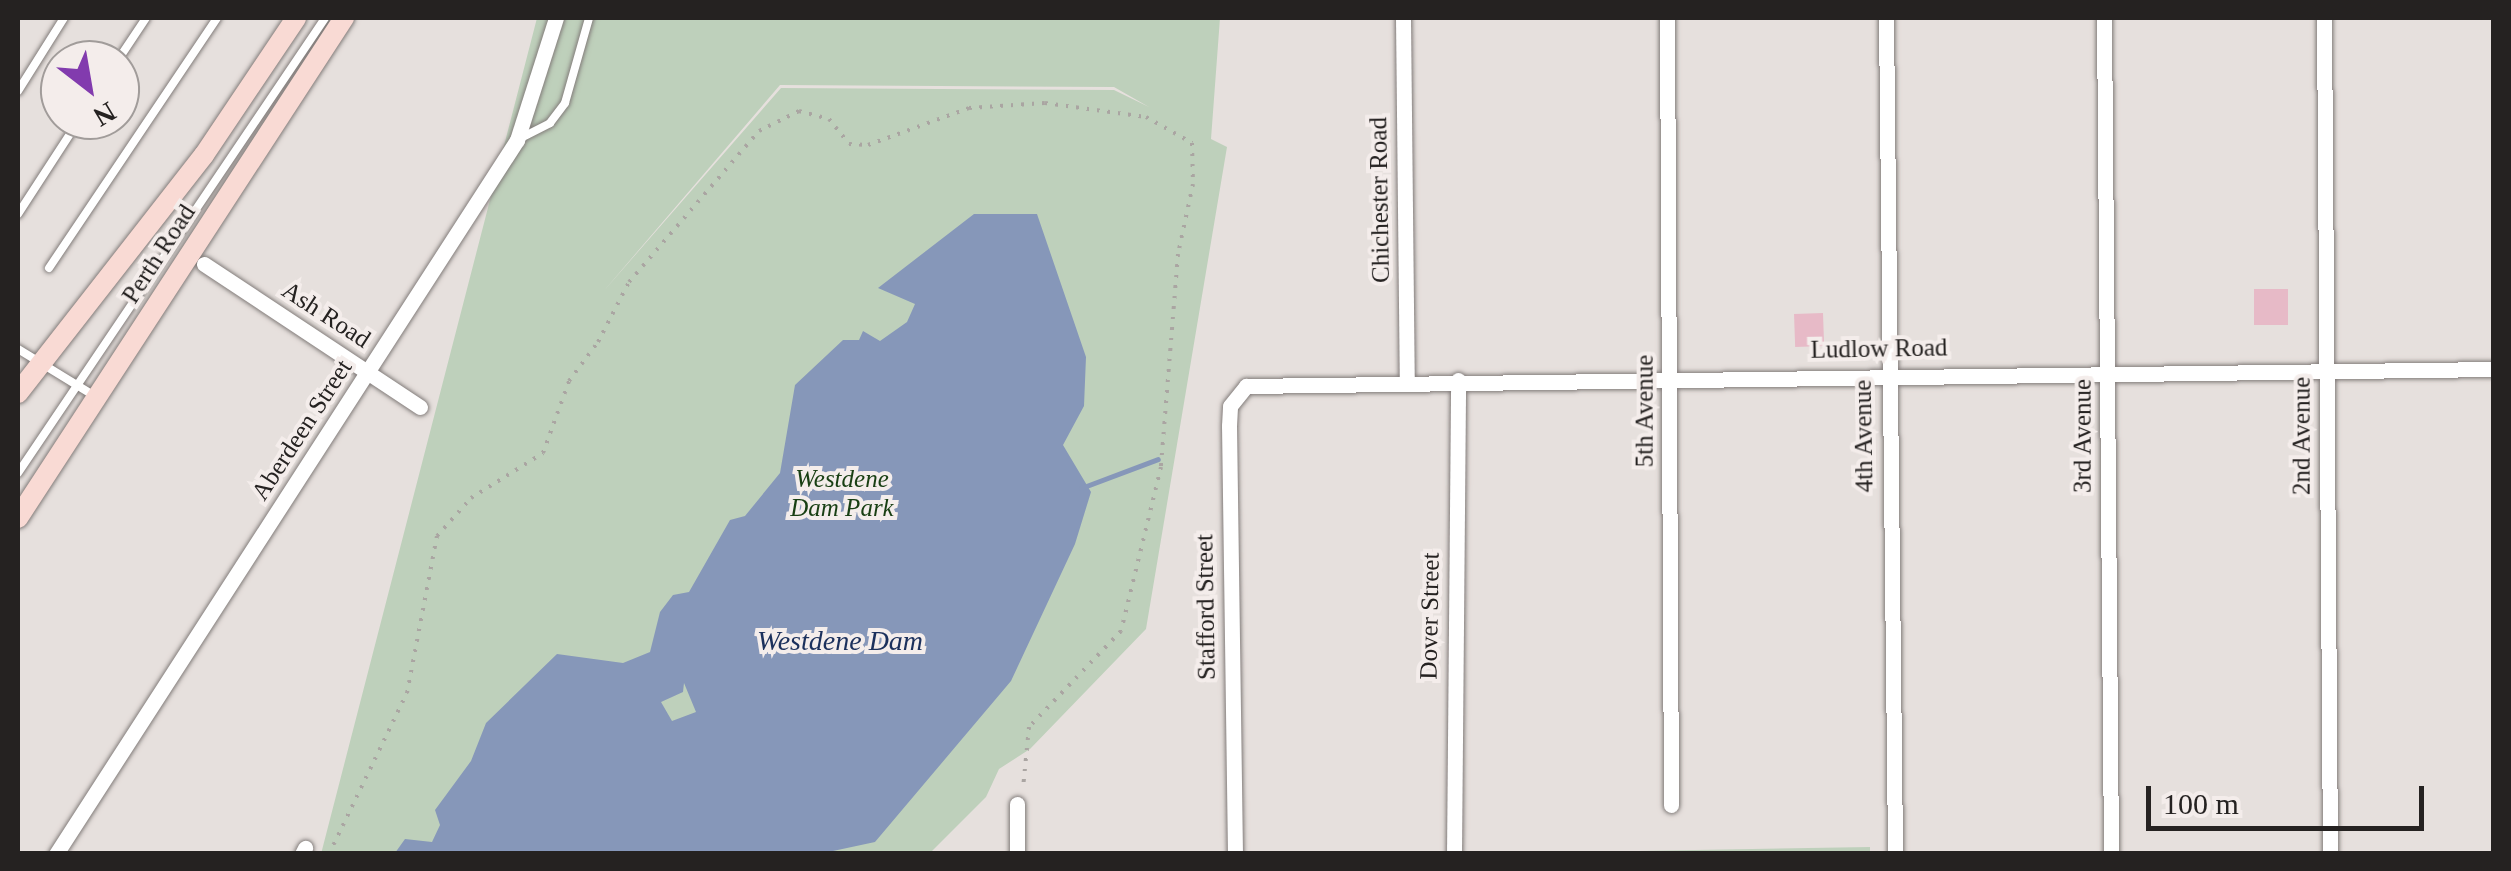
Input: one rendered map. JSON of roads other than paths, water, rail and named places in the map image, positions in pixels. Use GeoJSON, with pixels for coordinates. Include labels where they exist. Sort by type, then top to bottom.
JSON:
{"type":"FeatureCollection","features":[{"type":"Feature","properties":{"kind":"main road","name":"Perth Road"},"geometry":{"type":"LineString","coordinates":[[18,393],[204,155],[296,18]]}},
{"type":"Feature","properties":{"kind":"main road","name":"Perth Road"},"geometry":{"type":"LineString","coordinates":[[18,518],[344,18]]}},
{"type":"Feature","properties":{"kind":"street","name":"Aberdeen Street"},"geometry":{"type":"LineString","coordinates":[[56,854],[517,140],[556,18]]}},
{"type":"Feature","properties":{"kind":"street","name":"Chichester Road"},"geometry":{"type":"LineString","coordinates":[[1403,18],[1407,383]]}},
{"type":"Feature","properties":{"kind":"street","name":"5th Avenue"},"geometry":{"type":"LineString","coordinates":[[1667,18],[1671,805]]}},
{"type":"Feature","properties":{"kind":"street","name":"4th Avenue"},"geometry":{"type":"LineString","coordinates":[[1886,18],[1895,854]]}},
{"type":"Feature","properties":{"kind":"street","name":"3rd Avenue"},"geometry":{"type":"LineString","coordinates":[[2104,18],[2112,854]]}},
{"type":"Feature","properties":{"kind":"street","name":"2nd Avenue"},"geometry":{"type":"LineString","coordinates":[[2324,18],[2330,854]]}},
{"type":"Feature","properties":{"kind":"street","name":"Ash Road"},"geometry":{"type":"LineString","coordinates":[[204,264],[420,407]]}},
{"type":"Feature","properties":{"kind":"street","name":"Ludlow Road"},"geometry":{"type":"LineString","coordinates":[[1266,382],[2494,369]]}},
{"type":"Feature","properties":{"kind":"street","name":"Dover Street"},"geometry":{"type":"LineString","coordinates":[[1454,854],[1458,380]]}},
{"type":"Feature","properties":{"kind":"street","name":"Stafford Street"},"geometry":{"type":"LineString","coordinates":[[1234,854],[1230,406],[1246,386],[1266,382]]}},
{"type":"Feature","properties":{"kind":"street"},"geometry":{"type":"LineString","coordinates":[[1017,804],[1018,854]]}},
{"type":"Feature","properties":{"kind":"lane"},"geometry":{"type":"LineString","coordinates":[[18,90],[64,18]]}},
{"type":"Feature","properties":{"kind":"lane"},"geometry":{"type":"LineString","coordinates":[[131,40],[146,18]]}},
{"type":"Feature","properties":{"kind":"lane"},"geometry":{"type":"LineString","coordinates":[[49,268],[217,18]]}},
{"type":"Feature","properties":{"kind":"lane"},"geometry":{"type":"LineString","coordinates":[[18,473],[74,385],[192,222],[325,18]]}},
{"type":"Feature","properties":{"kind":"lane"},"geometry":{"type":"LineString","coordinates":[[517,140],[550,124],[566,103],[589,18]]}},
{"type":"Feature","properties":{"kind":"lane"},"geometry":{"type":"LineString","coordinates":[[18,214],[66,140]]}},
{"type":"Feature","properties":{"kind":"lane"},"geometry":{"type":"LineString","coordinates":[[18,350],[97,397]]}},
{"type":"Feature","properties":{"kind":"water","name":"Westdene Dam"},"geometry":{"type":"Polygon","coordinates":[[[974,214],[1037,214],[1086,357],[1084,406],[1063,445],[1091,492],[1075,544],[1011,681],[875,842],[819,854],[395,853],[405,839],[432,842],[440,825],[435,810],[471,761],[486,723],[557,654],[623,663],[650,652],[660,612],[673,595],[689,592],[730,520],[745,516],[780,473],[795,385],[843,340],[859,340],[863,331],[880,341],[907,322],[915,304],[878,288],[974,214]],[[684,683],[683,692],[661,702],[672,721],[696,712],[684,683]]]}},
{"type":"Feature","properties":{"kind":"waterway"},"geometry":{"type":"LineString","coordinates":[[1081,488],[1158,459]]}},
{"type":"Feature","properties":{"kind":"park label","name":"Westdene Dam Park"},"geometry":{"type":"Point","coordinates":[842,494]}}]}
